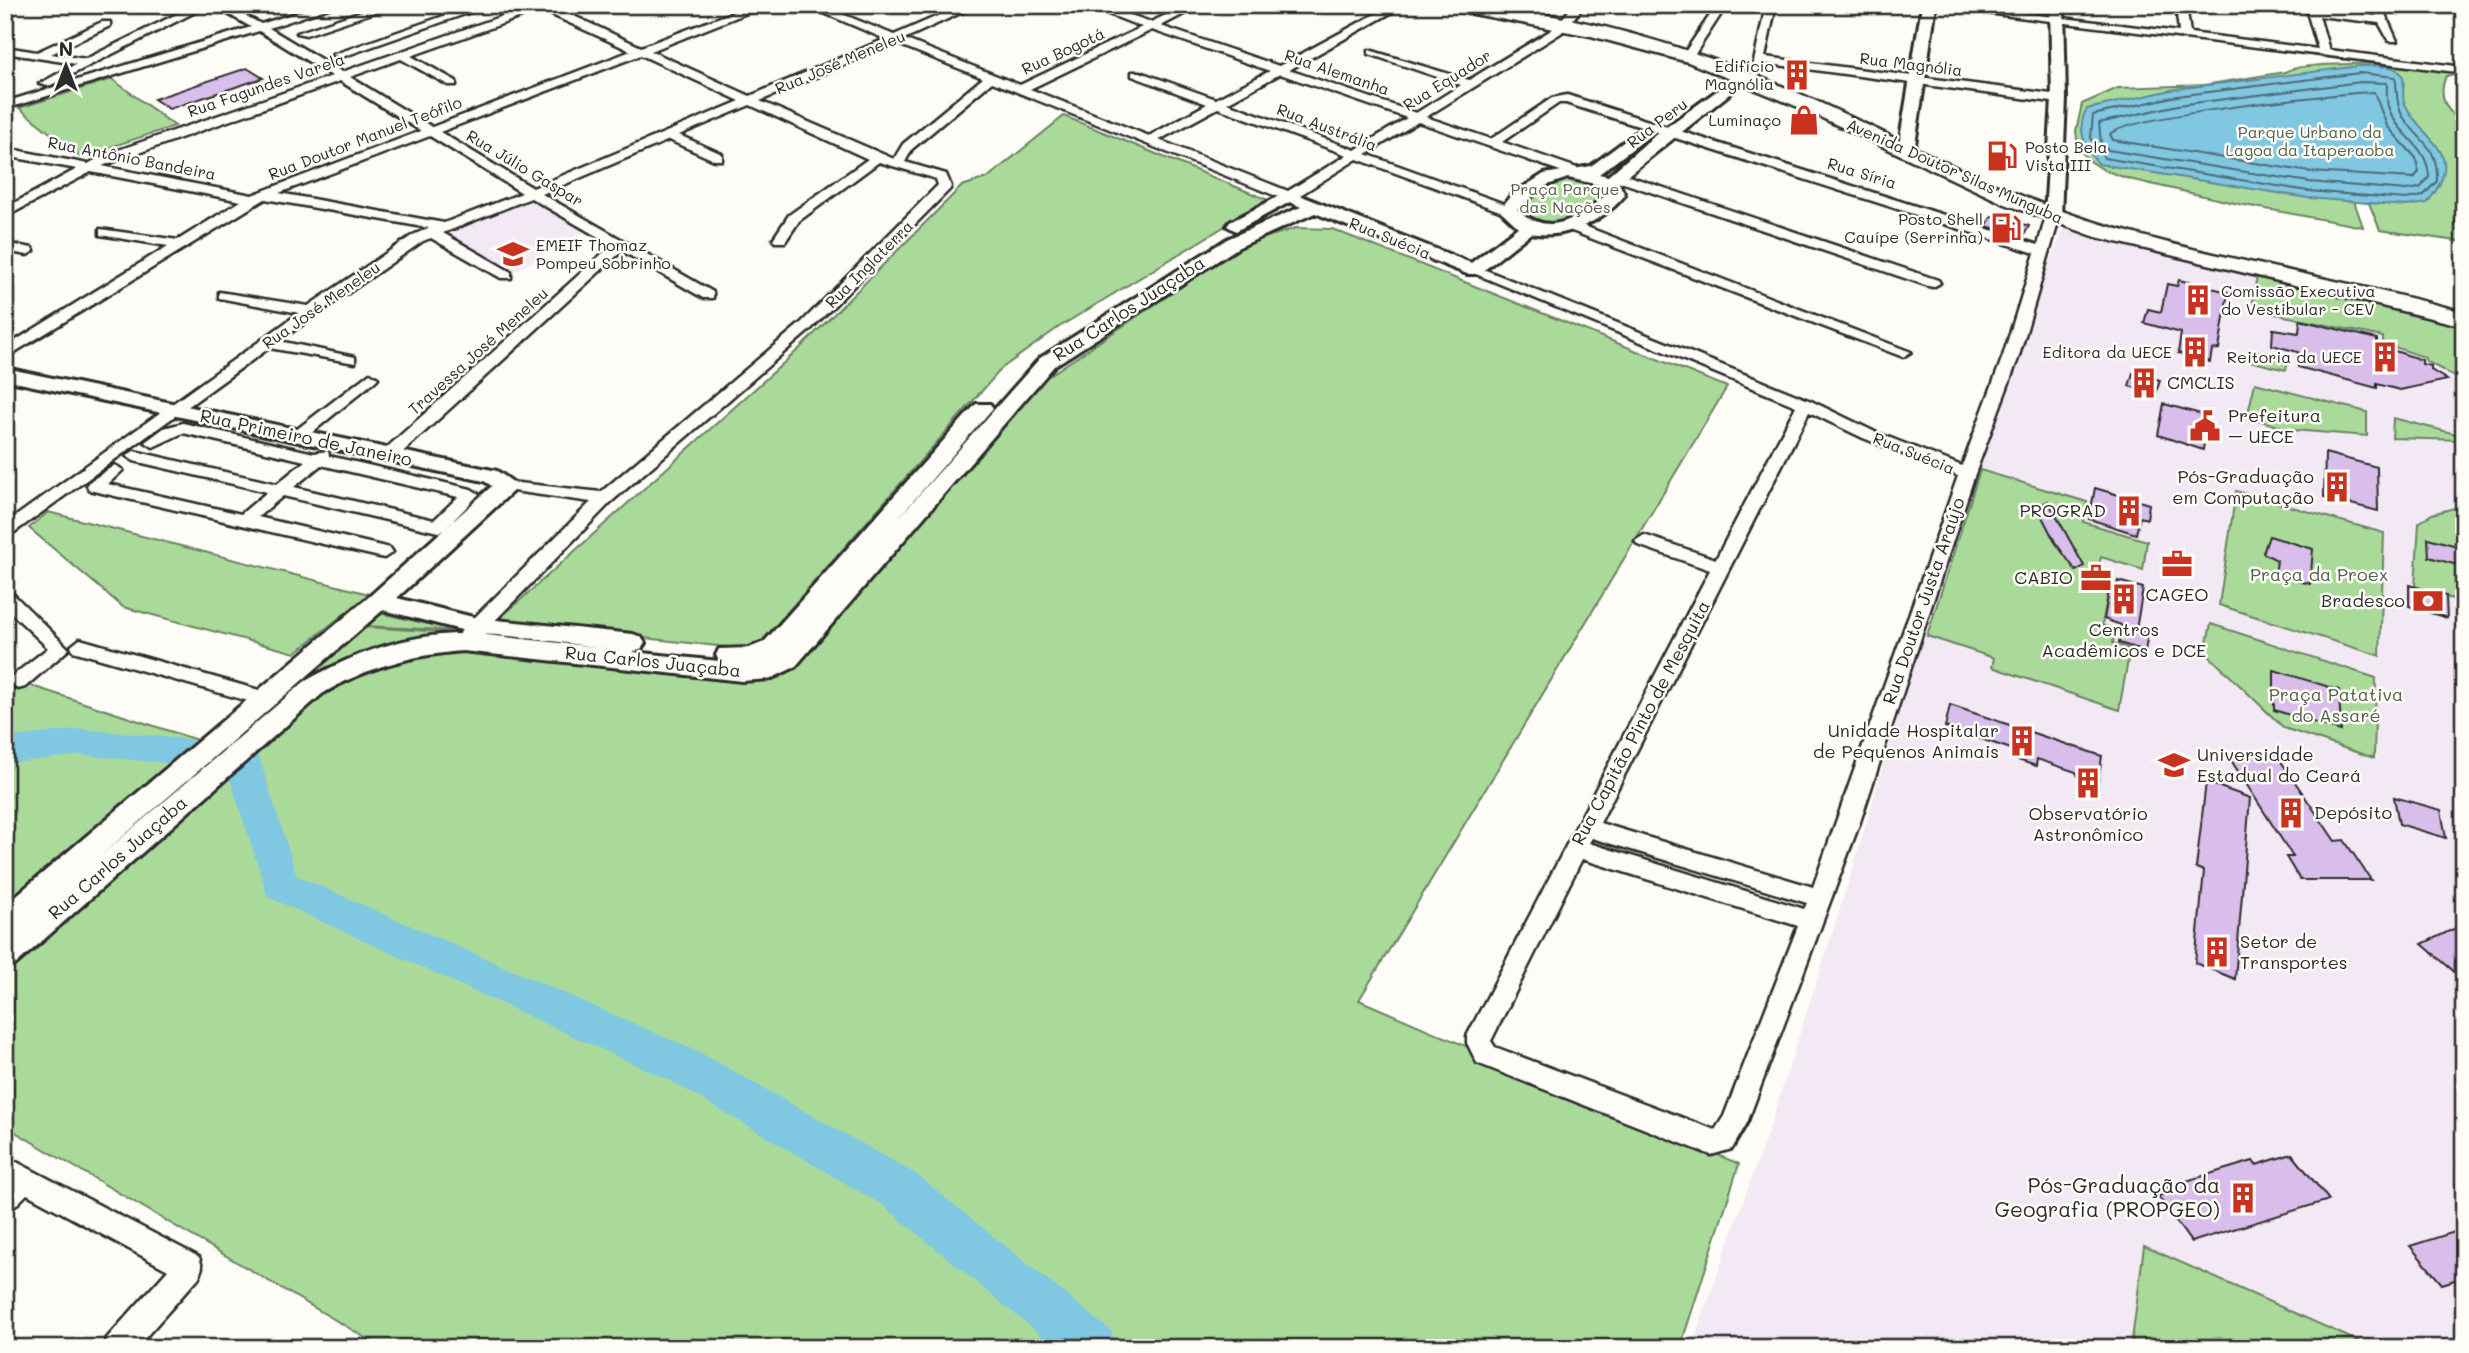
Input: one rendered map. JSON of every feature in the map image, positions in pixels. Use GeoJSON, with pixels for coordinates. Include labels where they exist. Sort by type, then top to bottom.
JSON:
{"type":"FeatureCollection","features":[{"type":"Feature","properties":{"kind":"main road","name":"Avenida Doutor Silas Munguba"},"geometry":{"type":"LineString","coordinates":[[1452,5],[1562,24],[1746,70]]}},
{"type":"Feature","properties":{"kind":"main road","name":"Avenida Doutor Silas Munguba"},"geometry":{"type":"LineString","coordinates":[[1478,5],[1691,52],[1746,70],[1907,148],[2054,212],[2128,238],[2391,298],[2464,319]]}},
{"type":"Feature","properties":{"kind":"main road","name":"Avenida Doutor Silas Munguba"},"geometry":{"type":"LineString","coordinates":[[2054,212],[2464,304]]}},
{"type":"Feature","properties":{"kind":"street"},"geometry":{"type":"LineString","coordinates":[[13,102],[204,5]]}},
{"type":"Feature","properties":{"kind":"street","name":"Rua Júlio Gaspar"},"geometry":{"type":"LineString","coordinates":[[217,5],[261,28],[532,193],[708,295]]}},
{"type":"Feature","properties":{"kind":"street"},"geometry":{"type":"LineString","coordinates":[[13,102],[333,5]]}},
{"type":"Feature","properties":{"kind":"street"},"geometry":{"type":"LineString","coordinates":[[438,5],[443,12],[441,20]]}},
{"type":"Feature","properties":{"kind":"street"},"geometry":{"type":"LineString","coordinates":[[338,55],[486,5]]}},
{"type":"Feature","properties":{"kind":"street","name":"Rua Doutor Manuel Teófilo"},"geometry":{"type":"LineString","coordinates":[[5,354],[177,244],[259,196],[762,5]]}},
{"type":"Feature","properties":{"kind":"street","name":"Rua Suécia"},"geometry":{"type":"LineString","coordinates":[[810,5],[1805,404],[1869,435],[1967,474]]}},
{"type":"Feature","properties":{"kind":"street","name":"Rua Alemanha"},"geometry":{"type":"LineString","coordinates":[[1090,5],[1579,172]]}},
{"type":"Feature","properties":{"kind":"street","name":"Rua Bogotá"},"geometry":{"type":"LineString","coordinates":[[1020,89],[1196,5]]}},
{"type":"Feature","properties":{"kind":"street"},"geometry":{"type":"LineString","coordinates":[[1148,141],[1400,5]]}},
{"type":"Feature","properties":{"kind":"street","name":"Rua Equador"},"geometry":{"type":"LineString","coordinates":[[1289,196],[1417,118],[1562,24],[1580,5]]}},
{"type":"Feature","properties":{"kind":"street"},"geometry":{"type":"LineString","coordinates":[[1691,52],[1722,5]]}},
{"type":"Feature","properties":{"kind":"street"},"geometry":{"type":"LineString","coordinates":[[1746,70],[1771,5]]}},
{"type":"Feature","properties":{"kind":"street"},"geometry":{"type":"LineString","coordinates":[[1907,148],[1929,5],[2057,13],[2185,37],[2464,70]]}},
{"type":"Feature","properties":{"kind":"street"},"geometry":{"type":"LineString","coordinates":[[2181,5],[2185,37]]}},
{"type":"Feature","properties":{"kind":"street"},"geometry":{"type":"LineString","coordinates":[[2376,5],[2393,39]]}},
{"type":"Feature","properties":{"kind":"street","name":"Rua Inglaterra"},"geometry":{"type":"LineString","coordinates":[[470,634],[606,498],[788,342],[944,186],[941,177],[877,159],[542,6]]}},
{"type":"Feature","properties":{"kind":"street","name":"Rua Fagundes Varela"},"geometry":{"type":"LineString","coordinates":[[5,213],[86,168],[542,6]]}},
{"type":"Feature","properties":{"kind":"street","name":"Rua José Meneleu"},"geometry":{"type":"LineString","coordinates":[[5,533],[405,245],[969,6]]}},
{"type":"Feature","properties":{"kind":"street"},"geometry":{"type":"LineString","coordinates":[[2324,52],[2311,9],[2383,20]]}},
{"type":"Feature","properties":{"kind":"street"},"geometry":{"type":"LineString","coordinates":[[302,33],[392,13],[425,25]]}},
{"type":"Feature","properties":{"kind":"street","name":"Rua Doutor Justa Araújo"},"geometry":{"type":"LineString","coordinates":[[1723,1140],[1734,1123],[1849,822],[1967,474],[2011,356],[2044,251],[2054,212],[2059,99],[2057,13]]}},
{"type":"Feature","properties":{"kind":"street"},"geometry":{"type":"LineString","coordinates":[[39,55],[106,23]]}},
{"type":"Feature","properties":{"kind":"street"},"geometry":{"type":"LineString","coordinates":[[5,50],[88,63]]}},
{"type":"Feature","properties":{"kind":"street"},"geometry":{"type":"LineString","coordinates":[[1373,52],[1469,84]]}},
{"type":"Feature","properties":{"kind":"street"},"geometry":{"type":"LineString","coordinates":[[401,55],[452,83]]}},
{"type":"Feature","properties":{"kind":"street","name":"Rua Magnólia"},"geometry":{"type":"LineString","coordinates":[[1746,70],[1917,81],[2059,99]]}},
{"type":"Feature","properties":{"kind":"street","name":"Rua Peru"},"geometry":{"type":"LineString","coordinates":[[1508,210],[1514,201],[1545,178],[1597,169],[1654,126],[1746,70]]}},
{"type":"Feature","properties":{"kind":"street","name":"Rua Austrália"},"geometry":{"type":"LineString","coordinates":[[1136,74],[1508,210]]}},
{"type":"Feature","properties":{"kind":"street"},"geometry":{"type":"LineString","coordinates":[[897,164],[907,148],[991,77]]}},
{"type":"Feature","properties":{"kind":"street","name":"Rua Peru"},"geometry":{"type":"LineString","coordinates":[[1574,227],[1617,195],[1614,179],[1670,132],[1712,90]]}},
{"type":"Feature","properties":{"kind":"street"},"geometry":{"type":"LineString","coordinates":[[1491,144],[1550,103],[1567,99],[1654,126]]}},
{"type":"Feature","properties":{"kind":"street","name":"Rua Síria"},"geometry":{"type":"LineString","coordinates":[[1654,126],[2044,251]]}},
{"type":"Feature","properties":{"kind":"street"},"geometry":{"type":"LineString","coordinates":[[668,135],[718,157]]}},
{"type":"Feature","properties":{"kind":"street","name":"Rua Antônio Bandeira"},"geometry":{"type":"LineString","coordinates":[[5,152],[437,230],[506,275]]}},
{"type":"Feature","properties":{"kind":"street"},"geometry":{"type":"LineString","coordinates":[[780,239],[794,218],[877,159]]}},
{"type":"Feature","properties":{"kind":"street"},"geometry":{"type":"LineString","coordinates":[[1579,172],[1614,179],[1933,283]]}},
{"type":"Feature","properties":{"kind":"street","name":"Rua Carlos Juaçaba"},"geometry":{"type":"LineString","coordinates":[[5,922],[379,601],[470,634],[742,672],[770,670],[786,661],[912,501],[1033,354],[1258,212],[1289,196]]}},
{"type":"Feature","properties":{"kind":"street","name":"Rua Carlos Juaçaba"},"geometry":{"type":"LineString","coordinates":[[912,501],[1054,356],[1233,243],[1314,207]]}},
{"type":"Feature","properties":{"kind":"street"},"geometry":{"type":"LineString","coordinates":[[1258,212],[1281,210],[1286,217],[1281,221]]}},
{"type":"Feature","properties":{"kind":"street"},"geometry":{"type":"LineString","coordinates":[[1508,210],[1530,226],[1553,229],[1574,227],[1903,352]]}},
{"type":"Feature","properties":{"kind":"street"},"geometry":{"type":"LineString","coordinates":[[1473,271],[1530,226]]}},
{"type":"Feature","properties":{"kind":"street"},"geometry":{"type":"LineString","coordinates":[[105,232],[177,244]]}},
{"type":"Feature","properties":{"kind":"street","name":"Travessa José Meneleu"},"geometry":{"type":"LineString","coordinates":[[389,455],[621,244]]}},
{"type":"Feature","properties":{"kind":"street"},"geometry":{"type":"LineString","coordinates":[[5,247],[27,251]]}},
{"type":"Feature","properties":{"kind":"street"},"geometry":{"type":"LineString","coordinates":[[224,295],[311,311]]}},
{"type":"Feature","properties":{"kind":"street"},"geometry":{"type":"LineString","coordinates":[[266,343],[350,360]]}},
{"type":"Feature","properties":{"kind":"street","name":"Rua Primeiro de Janeiro"},"geometry":{"type":"LineString","coordinates":[[5,374],[490,476],[506,485],[606,498]]}},
{"type":"Feature","properties":{"kind":"street"},"geometry":{"type":"LineString","coordinates":[[298,436],[370,378]]}},
{"type":"Feature","properties":{"kind":"street","name":"Rua Capitão Pinto de Mesquita"},"geometry":{"type":"LineString","coordinates":[[1723,1140],[1700,1141],[1486,1055],[1479,1043],[1485,1024],[1723,568],[1805,404]]}},
{"type":"Feature","properties":{"kind":"street"},"geometry":{"type":"LineString","coordinates":[[134,456],[438,526],[471,494],[183,428],[170,431],[134,456],[95,486],[384,552]]}},
{"type":"Feature","properties":{"kind":"street"},"geometry":{"type":"LineString","coordinates":[[245,519],[336,444]]}},
{"type":"Feature","properties":{"kind":"street"},"geometry":{"type":"LineString","coordinates":[[379,601],[506,485]]}},
{"type":"Feature","properties":{"kind":"street"},"geometry":{"type":"LineString","coordinates":[[1644,541],[1723,568]]}},
{"type":"Feature","properties":{"kind":"street"},"geometry":{"type":"LineString","coordinates":[[5,596],[60,649],[18,682]]}},
{"type":"Feature","properties":{"kind":"street","name":"Rua Carlos Juaçaba"},"geometry":{"type":"LineString","coordinates":[[5,956],[313,688],[345,669],[384,655],[470,634]]}},
{"type":"Feature","properties":{"kind":"street"},"geometry":{"type":"LineString","coordinates":[[80,646],[266,699]]}},
{"type":"Feature","properties":{"kind":"street"},"geometry":{"type":"LineString","coordinates":[[1588,828],[1820,898]]}},
{"type":"Feature","properties":{"kind":"street"},"geometry":{"type":"LineString","coordinates":[[1576,848],[1811,921]]}},
{"type":"Feature","properties":{"kind":"street"},"geometry":{"type":"LineString","coordinates":[[5,1198],[15,1173],[188,1266],[117,1348]]}},
{"type":"Feature","properties":{"kind":"shaded area","name":"EMEIF Thomaz Pompeu Sobrinho"},"geometry":{"type":"Polygon","coordinates":[[[533,200],[584,231],[512,273],[448,234],[533,200]]]}},
{"type":"Feature","properties":{"kind":"shaded area","name":"Universidade Estadual do Ceará"},"geometry":{"type":"Polygon","coordinates":[[[2065,227],[2130,246],[2325,289],[2464,326],[2464,1348],[1691,1348],[1770,1126],[1853,868],[1914,661],[2043,279],[2065,227]]]}},
{"type":"Feature","properties":{"kind":"green space","name":"Parque Urbano da Lagoa da Itaperaoba"},"geometry":{"type":"Polygon","coordinates":[[[2392,62],[2464,67],[2464,74],[2446,76],[2442,91],[2448,109],[2464,124],[2464,154],[2458,154],[2464,160],[2464,242],[2380,230],[2369,203],[2354,201],[2363,227],[2239,204],[2129,179],[2104,170],[2090,161],[2078,148],[2076,131],[2082,104],[2118,88],[2204,85],[2304,67],[2392,62]]]}},
{"type":"Feature","properties":{"kind":"green space"},"geometry":{"type":"Polygon","coordinates":[[[112,79],[175,126],[80,157],[19,108],[112,79]]]}},
{"type":"Feature","properties":{"kind":"green space"},"geometry":{"type":"Polygon","coordinates":[[[1064,116],[1268,200],[1059,327],[1002,368],[754,650],[496,622],[799,349],[962,186],[987,178],[1064,116]]]}},
{"type":"Feature","properties":{"kind":"green space","name":"Praça Parque das Nações"},"geometry":{"type":"Polygon","coordinates":[[[1559,176],[1597,181],[1606,191],[1604,197],[1565,222],[1545,223],[1520,214],[1518,205],[1559,176]]]}},
{"type":"Feature","properties":{"kind":"green space"},"geometry":{"type":"Polygon","coordinates":[[[1296,228],[1332,229],[1727,387],[1359,1000],[1739,1164],[1680,1348],[383,1348],[5,1126],[5,972],[327,687],[390,665],[455,652],[736,682],[779,678],[797,667],[1044,379],[1245,244],[1296,228]]]}},
{"type":"Feature","properties":{"kind":"green space"},"geometry":{"type":"Polygon","coordinates":[[[2257,274],[2464,326],[2464,382],[2426,361],[2424,357],[2383,343],[2383,337],[2252,309],[2257,274]]]}},
{"type":"Feature","properties":{"kind":"green space"},"geometry":{"type":"Polygon","coordinates":[[[2248,350],[2289,356],[2286,370],[2249,361],[2248,350]]]}},
{"type":"Feature","properties":{"kind":"green space"},"geometry":{"type":"Polygon","coordinates":[[[2255,383],[2367,412],[2367,436],[2292,430],[2247,417],[2255,383]]]}},
{"type":"Feature","properties":{"kind":"green space"},"geometry":{"type":"Polygon","coordinates":[[[2393,418],[2464,436],[2464,440],[2392,438],[2393,418]]]}},
{"type":"Feature","properties":{"kind":"green space"},"geometry":{"type":"Polygon","coordinates":[[[1980,470],[2087,502],[2083,522],[2147,541],[2143,570],[2101,557],[2096,578],[2110,583],[2102,625],[2116,630],[2113,643],[2130,649],[2119,710],[1992,667],[1994,658],[1927,636],[1980,470]]]}},
{"type":"Feature","properties":{"kind":"green space","name":"Praça da Proex"},"geometry":{"type":"Polygon","coordinates":[[[2236,491],[2384,533],[2380,656],[2219,605],[2236,491]]]}},
{"type":"Feature","properties":{"kind":"green space"},"geometry":{"type":"Polygon","coordinates":[[[2454,508],[2464,510],[2464,603],[2415,586],[2419,523],[2432,514],[2454,508]]]}},
{"type":"Feature","properties":{"kind":"green space"},"geometry":{"type":"Polygon","coordinates":[[[48,512],[369,594],[295,653],[123,607],[29,528],[48,512]]]}},
{"type":"Feature","properties":{"kind":"green space"},"geometry":{"type":"Polygon","coordinates":[[[379,613],[461,631],[365,626],[379,613]]]}},
{"type":"Feature","properties":{"kind":"green space","name":"Praça Patativa do Assaré"},"geometry":{"type":"Polygon","coordinates":[[[2211,624],[2376,678],[2374,758],[2284,728],[2205,652],[2211,624]]]}},
{"type":"Feature","properties":{"kind":"green space"},"geometry":{"type":"Polygon","coordinates":[[[364,627],[460,633],[428,635],[379,648],[310,674],[364,627]]]}},
{"type":"Feature","properties":{"kind":"green space"},"geometry":{"type":"Polygon","coordinates":[[[29,685],[200,741],[5,909],[5,690],[29,685]]]}},
{"type":"Feature","properties":{"kind":"green space"},"geometry":{"type":"Polygon","coordinates":[[[2144,1246],[2373,1348],[2131,1348],[2144,1246]]]}},
{"type":"Feature","properties":{"kind":"water","name":"Parque Urbano da Lagoa da Itaperaoba"},"geometry":{"type":"Polygon","coordinates":[[[2360,66],[2389,66],[2401,73],[2405,104],[2444,159],[2444,171],[2439,185],[2427,203],[2406,206],[2308,198],[2099,164],[2086,146],[2082,131],[2087,109],[2176,89],[2360,66]]]}},
{"type":"Feature","properties":{"kind":"building"},"geometry":{"type":"Polygon","coordinates":[[[247,68],[263,78],[169,109],[154,99],[247,68]]]}},
{"type":"Feature","properties":{"kind":"building","name":"Posto Shell Cauípe (Serrinha)"},"geometry":{"type":"Polygon","coordinates":[[[1992,216],[2029,226],[2023,237],[1986,226],[1992,216]]]}},
{"type":"Feature","properties":{"kind":"building"},"geometry":{"type":"Polygon","coordinates":[[[2179,280],[2228,292],[2219,349],[2212,350],[2210,362],[2178,353],[2181,333],[2144,323],[2148,309],[2161,312],[2167,284],[2177,286],[2179,280]]]}},
{"type":"Feature","properties":{"kind":"building","name":"Reitoria da UECE"},"geometry":{"type":"Polygon","coordinates":[[[2300,320],[2377,339],[2377,345],[2422,360],[2422,364],[2431,366],[2431,370],[2447,380],[2400,390],[2377,384],[2377,388],[2298,367],[2298,352],[2272,345],[2273,329],[2299,333],[2300,320]]]}},
{"type":"Feature","properties":{"kind":"building","name":"CMCLIS"},"geometry":{"type":"Polygon","coordinates":[[[2133,373],[2160,380],[2156,394],[2129,386],[2133,373]]]}},
{"type":"Feature","properties":{"kind":"building"},"geometry":{"type":"Polygon","coordinates":[[[2164,404],[2201,414],[2201,418],[2207,420],[2203,450],[2158,435],[2164,404]]]}},
{"type":"Feature","properties":{"kind":"building","name":"Pós-Graduação em Computação"},"geometry":{"type":"Polygon","coordinates":[[[2325,453],[2377,467],[2378,511],[2324,497],[2325,453]]]}},
{"type":"Feature","properties":{"kind":"building","name":"PROGRAD"},"geometry":{"type":"Polygon","coordinates":[[[2095,488],[2149,504],[2147,519],[2140,517],[2136,534],[2089,519],[2095,488]]]}},
{"type":"Feature","properties":{"kind":"building"},"geometry":{"type":"Polygon","coordinates":[[[2048,501],[2084,566],[2076,571],[2055,542],[2037,507],[2048,501]]]}},
{"type":"Feature","properties":{"kind":"building"},"geometry":{"type":"Polygon","coordinates":[[[2269,536],[2313,549],[2310,584],[2275,575],[2277,560],[2263,553],[2269,536]]]}},
{"type":"Feature","properties":{"kind":"building"},"geometry":{"type":"Polygon","coordinates":[[[2428,538],[2464,548],[2464,567],[2429,557],[2428,538]]]}},
{"type":"Feature","properties":{"kind":"building","name":"Centros Acadêmicos e DCE"},"geometry":{"type":"Polygon","coordinates":[[[2118,581],[2143,588],[2136,630],[2148,634],[2145,651],[2119,643],[2121,625],[2104,619],[2109,591],[2115,592],[2118,581]]]}},
{"type":"Feature","properties":{"kind":"building","name":"Bradesco"},"geometry":{"type":"Polygon","coordinates":[[[2409,585],[2446,596],[2447,618],[2409,606],[2409,585]]]}},
{"type":"Feature","properties":{"kind":"building"},"geometry":{"type":"Polygon","coordinates":[[[2274,670],[2339,690],[2341,731],[2274,710],[2274,670]]]}},
{"type":"Feature","properties":{"kind":"building","name":"Unidade Hospitalar de Pequenos Animais"},"geometry":{"type":"Polygon","coordinates":[[[1950,705],[2102,756],[2097,790],[2083,786],[2076,772],[2037,759],[2036,766],[2012,758],[2014,750],[1945,727],[1950,705]]]}},
{"type":"Feature","properties":{"kind":"building","name":"Depósito"},"geometry":{"type":"Polygon","coordinates":[[[2227,754],[2276,754],[2335,841],[2344,840],[2371,880],[2300,880],[2286,857],[2293,857],[2227,754]]]}},
{"type":"Feature","properties":{"kind":"building"},"geometry":{"type":"Polygon","coordinates":[[[2206,782],[2250,798],[2235,979],[2195,963],[2204,871],[2196,868],[2206,782]]]}},
{"type":"Feature","properties":{"kind":"building"},"geometry":{"type":"Polygon","coordinates":[[[2394,797],[2441,810],[2446,838],[2399,824],[2394,797]]]}},
{"type":"Feature","properties":{"kind":"building"},"geometry":{"type":"Polygon","coordinates":[[[2464,924],[2464,980],[2422,944],[2464,924]]]}},
{"type":"Feature","properties":{"kind":"building","name":"Pós-Graduação da Geografia (PROPGEO)"},"geometry":{"type":"Polygon","coordinates":[[[2292,1154],[2329,1200],[2191,1242],[2158,1196],[2170,1193],[2166,1187],[2253,1161],[2256,1165],[2292,1154]]]}},
{"type":"Feature","properties":{"kind":"building"},"geometry":{"type":"Polygon","coordinates":[[[2464,1229],[2464,1277],[2442,1284],[2410,1246],[2464,1229]]]}},
{"type":"Feature","properties":{"kind":"waterway"},"geometry":{"type":"LineString","coordinates":[[2381,66],[2395,64]]}},
{"type":"Feature","properties":{"kind":"waterway"},"geometry":{"type":"LineString","coordinates":[[5,751],[81,742],[186,752]]}},
{"type":"Feature","properties":{"kind":"waterway"},"geometry":{"type":"LineString","coordinates":[[242,760],[281,886],[686,1067],[900,1190],[1094,1348]]}},
{"type":"Feature","properties":{"kind":"place","name":"Edifício Magnólia"},"geometry":{"type":"Point","coordinates":[1797,75]}},
{"type":"Feature","properties":{"kind":"place","name":"Luminaço"},"geometry":{"type":"Point","coordinates":[1804,120]}},
{"type":"Feature","properties":{"kind":"place","name":"Posto Bela Vista III"},"geometry":{"type":"Point","coordinates":[2002,156]}},
{"type":"Feature","properties":{"kind":"place","name":"Posto Shell Cauípe (Serrinha)"},"geometry":{"type":"Point","coordinates":[2006,228]}},
{"type":"Feature","properties":{"kind":"place","name":"EMEIF Thomaz Pompeu Sobrinho"},"geometry":{"type":"Point","coordinates":[513,254]}},
{"type":"Feature","properties":{"kind":"place","name":"Comissão Executiva do Vestibular - CEV"},"geometry":{"type":"Point","coordinates":[2198,300]}},
{"type":"Feature","properties":{"kind":"place","name":"Editora da UECE"},"geometry":{"type":"Point","coordinates":[2195,352]}},
{"type":"Feature","properties":{"kind":"place","name":"Reitoria da UECE"},"geometry":{"type":"Point","coordinates":[2385,357]}},
{"type":"Feature","properties":{"kind":"place","name":"CMCLIS"},"geometry":{"type":"Point","coordinates":[2144,383]}},
{"type":"Feature","properties":{"kind":"place","name":"Prefeitura – UECE"},"geometry":{"type":"Point","coordinates":[2205,426]}},
{"type":"Feature","properties":{"kind":"place","name":"Pós-Graduação em Computação"},"geometry":{"type":"Point","coordinates":[2337,487]}},
{"type":"Feature","properties":{"kind":"place","name":"PROGRAD"},"geometry":{"type":"Point","coordinates":[2129,511]}},
{"type":"Feature","properties":{"kind":"place","name":"CAGEO"},"geometry":{"type":"Point","coordinates":[2177,564]}},
{"type":"Feature","properties":{"kind":"place","name":"CABIO"},"geometry":{"type":"Point","coordinates":[2096,578]}},
{"type":"Feature","properties":{"kind":"place","name":"Centros Acadêmicos e DCE"},"geometry":{"type":"Point","coordinates":[2124,599]}},
{"type":"Feature","properties":{"kind":"place","name":"Bradesco"},"geometry":{"type":"Point","coordinates":[2428,601]}},
{"type":"Feature","properties":{"kind":"place","name":"Unidade Hospitalar de Pequenos Animais"},"geometry":{"type":"Point","coordinates":[2022,741]}},
{"type":"Feature","properties":{"kind":"place","name":"Universidade Estadual do Ceará"},"geometry":{"type":"Point","coordinates":[2174,765]}},
{"type":"Feature","properties":{"kind":"place","name":"Observatório Astronômico"},"geometry":{"type":"Point","coordinates":[2088,783]}},
{"type":"Feature","properties":{"kind":"place","name":"Depósito"},"geometry":{"type":"Point","coordinates":[2291,813]}},
{"type":"Feature","properties":{"kind":"place","name":"Setor de Transportes"},"geometry":{"type":"Point","coordinates":[2217,952]}},
{"type":"Feature","properties":{"kind":"place","name":"Pós-Graduação da Geografia (PROPGEO)"},"geometry":{"type":"Point","coordinates":[2243,1198]}}]}
